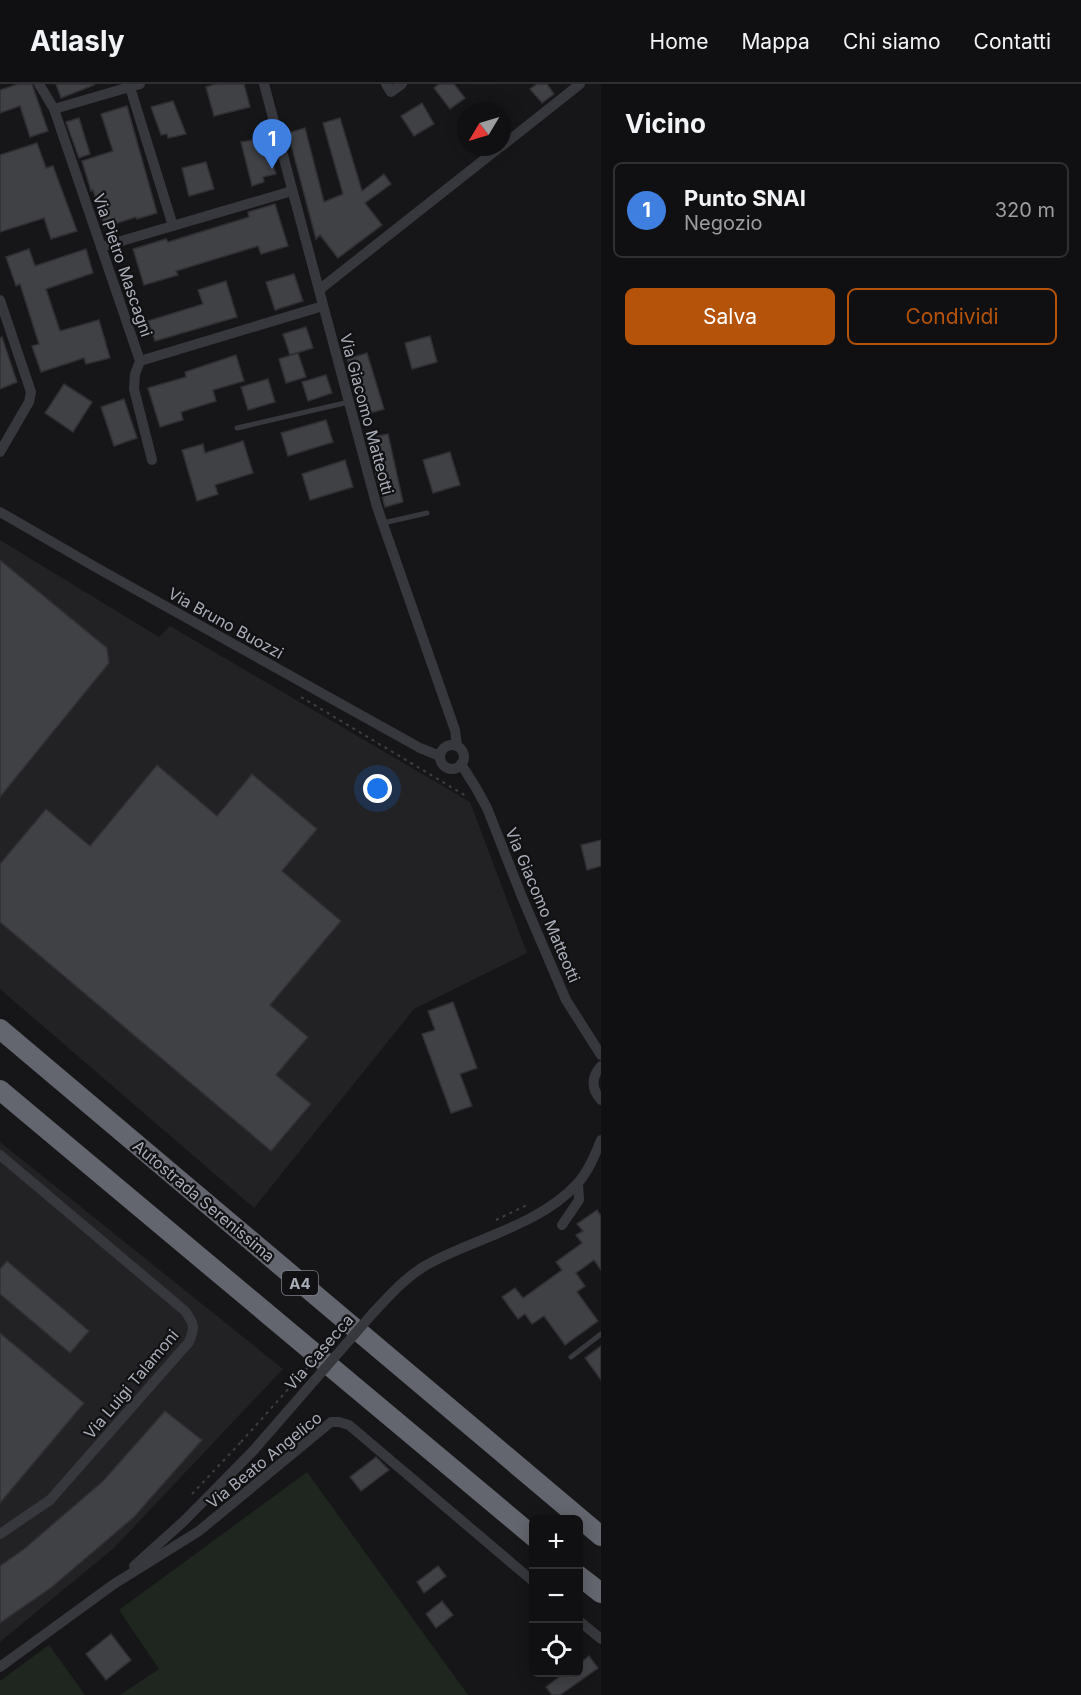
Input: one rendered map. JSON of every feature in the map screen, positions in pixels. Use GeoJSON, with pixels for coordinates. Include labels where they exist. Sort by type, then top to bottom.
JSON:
{"type":"FeatureCollection","features":[{"type":"Feature","properties":{"kind":"highway","name":"Autostrada Serenissima"},"geometry":{"type":"LineString","coordinates":[[0,1029],[601,1536]]}},
{"type":"Feature","properties":{"kind":"highway","name":"A4"},"geometry":{"type":"LineString","coordinates":[[0,1090],[529,1533]]}},
{"type":"Feature","properties":{"kind":"highway"},"geometry":{"type":"LineString","coordinates":[[583,1578],[601,1593]]}},
{"type":"Feature","properties":{"kind":"street","name":"Via Pietro Mascagni"},"geometry":{"type":"LineString","coordinates":[[39,84],[54,109],[140,361],[135,374],[134,389],[152,460]]}},
{"type":"Feature","properties":{"kind":"street","name":"Via Giacomo Matteotti"},"geometry":{"type":"LineString","coordinates":[[264,84],[383,523],[452,721],[457,746],[463,755],[461,764],[487,808],[522,897],[567,1000],[601,1055]]}},
{"type":"Feature","properties":{"kind":"street"},"geometry":{"type":"LineString","coordinates":[[386,84],[391,92],[402,84]]}},
{"type":"Feature","properties":{"kind":"street"},"geometry":{"type":"LineString","coordinates":[[511,138],[580,84]]}},
{"type":"Feature","properties":{"kind":"street"},"geometry":{"type":"LineString","coordinates":[[54,109],[133,85],[173,226]]}},
{"type":"Feature","properties":{"kind":"street"},"geometry":{"type":"LineString","coordinates":[[319,290],[488,156]]}},
{"type":"Feature","properties":{"kind":"street"},"geometry":{"type":"LineString","coordinates":[[101,247],[292,190]]}},
{"type":"Feature","properties":{"kind":"street"},"geometry":{"type":"LineString","coordinates":[[0,300],[31,392],[29,402],[0,452]]}},
{"type":"Feature","properties":{"kind":"street"},"geometry":{"type":"LineString","coordinates":[[140,361],[323,306]]}},
{"type":"Feature","properties":{"kind":"street","name":"Via Bruno Buozzi"},"geometry":{"type":"LineString","coordinates":[[0,512],[420,748],[440,756]]}},
{"type":"Feature","properties":{"kind":"street"},"geometry":{"type":"LineString","coordinates":[[457,746],[446,747],[441,751],[440,756],[442,764],[448,768],[456,768],[461,764]]}},
{"type":"Feature","properties":{"kind":"street"},"geometry":{"type":"LineString","coordinates":[[601,1066],[593,1079],[595,1093],[601,1100]]}},
{"type":"Feature","properties":{"kind":"street","name":"Via Casecca"},"geometry":{"type":"LineString","coordinates":[[114,1584],[184,1521],[253,1451],[404,1280],[431,1262],[533,1216],[559,1200],[578,1183],[590,1165],[601,1140]]}},
{"type":"Feature","properties":{"kind":"street","name":"Via Luigi Talamoni"},"geometry":{"type":"LineString","coordinates":[[0,1155],[185,1311],[193,1322],[194,1330],[189,1342],[50,1500],[0,1534]]}},
{"type":"Feature","properties":{"kind":"street","name":"Via Casecca"},"geometry":{"type":"LineString","coordinates":[[562,1225],[579,1200],[578,1183]]}},
{"type":"Feature","properties":{"kind":"street","name":"Via Beato Angelico"},"geometry":{"type":"LineString","coordinates":[[0,1667],[114,1584],[199,1531],[331,1422],[349,1425],[529,1578]]}},
{"type":"Feature","properties":{"kind":"street"},"geometry":{"type":"LineString","coordinates":[[582,1623],[601,1639]]}},
{"type":"Feature","properties":{"kind":"lane"},"geometry":{"type":"LineString","coordinates":[[237,428],[349,402]]}},
{"type":"Feature","properties":{"kind":"lane"},"geometry":{"type":"LineString","coordinates":[[383,523],[427,513]]}},
{"type":"Feature","properties":{"kind":"lane"},"geometry":{"type":"LineString","coordinates":[[571,1357],[601,1334]]}},
{"type":"Feature","properties":{"kind":"path"},"geometry":{"type":"LineString","coordinates":[[241,1442],[324,1349]]}},
{"type":"Feature","properties":{"kind":"shaded area"},"geometry":{"type":"Polygon","coordinates":[[[0,540],[159,637],[170,626],[470,802],[527,953],[414,1009],[254,1208],[0,989],[0,540]]]}},
{"type":"Feature","properties":{"kind":"shaded area"},"geometry":{"type":"Polygon","coordinates":[[[0,1142],[283,1369],[114,1548],[0,1642],[0,1142]]]}},
{"type":"Feature","properties":{"kind":"shaded area"},"geometry":{"type":"Polygon","coordinates":[[[307,1472],[468,1695],[120,1695],[159,1669],[119,1610],[307,1472]]]}},
{"type":"Feature","properties":{"kind":"shaded area"},"geometry":{"type":"Polygon","coordinates":[[[49,1645],[85,1695],[0,1695],[0,1681],[49,1645]]]}},
{"type":"Feature","properties":{"kind":"building"},"geometry":{"type":"Polygon","coordinates":[[[18,84],[32,84],[48,131],[30,137],[20,106],[0,113],[0,90],[18,84]]]}},
{"type":"Feature","properties":{"kind":"building"},"geometry":{"type":"Polygon","coordinates":[[[56,84],[94,84],[94,85],[61,98],[56,84]]]}},
{"type":"Feature","properties":{"kind":"building"},"geometry":{"type":"Polygon","coordinates":[[[216,84],[244,84],[250,107],[214,116],[206,87],[216,84]]]}},
{"type":"Feature","properties":{"kind":"building"},"geometry":{"type":"Polygon","coordinates":[[[439,84],[454,84],[465,98],[450,109],[434,88],[439,84]]]}},
{"type":"Feature","properties":{"kind":"building"},"geometry":{"type":"Polygon","coordinates":[[[537,84],[547,84],[554,94],[542,103],[530,89],[537,84]]]}},
{"type":"Feature","properties":{"kind":"building"},"geometry":{"type":"Polygon","coordinates":[[[173,101],[186,134],[168,138],[167,134],[161,135],[151,107],[173,101]]]}},
{"type":"Feature","properties":{"kind":"building"},"geometry":{"type":"Polygon","coordinates":[[[422,103],[434,124],[414,136],[401,116],[422,103]]]}},
{"type":"Feature","properties":{"kind":"building"},"geometry":{"type":"Polygon","coordinates":[[[127,106],[157,213],[105,227],[82,161],[113,151],[101,114],[127,106]]]}},
{"type":"Feature","properties":{"kind":"building"},"geometry":{"type":"Polygon","coordinates":[[[79,118],[90,154],[79,158],[66,122],[79,118]]]}},
{"type":"Feature","properties":{"kind":"building"},"geometry":{"type":"Polygon","coordinates":[[[340,118],[362,191],[384,174],[391,184],[365,203],[382,225],[338,258],[320,235],[316,239],[288,133],[305,128],[324,202],[343,194],[323,123],[340,118]]]}},
{"type":"Feature","properties":{"kind":"building"},"geometry":{"type":"Polygon","coordinates":[[[264,138],[276,174],[263,177],[264,182],[252,186],[241,142],[264,138]]]}},
{"type":"Feature","properties":{"kind":"building"},"geometry":{"type":"Polygon","coordinates":[[[37,143],[46,168],[53,166],[77,231],[51,239],[44,218],[0,232],[0,155],[37,143]]]}},
{"type":"Feature","properties":{"kind":"building"},"geometry":{"type":"Polygon","coordinates":[[[206,162],[214,189],[189,196],[182,168],[206,162]]]}},
{"type":"Feature","properties":{"kind":"building"},"geometry":{"type":"Polygon","coordinates":[[[275,204],[288,246],[261,254],[258,246],[176,271],[178,275],[144,285],[133,249],[166,239],[168,242],[249,217],[248,212],[275,204]]]}},
{"type":"Feature","properties":{"kind":"building"},"geometry":{"type":"Polygon","coordinates":[[[29,249],[35,266],[86,249],[93,273],[46,289],[60,331],[99,320],[110,358],[86,364],[84,358],[41,372],[32,346],[39,344],[20,284],[16,286],[6,257],[29,249]]]}},
{"type":"Feature","properties":{"kind":"building"},"geometry":{"type":"Polygon","coordinates":[[[294,274],[303,301],[275,310],[266,282],[294,274]]]}},
{"type":"Feature","properties":{"kind":"building"},"geometry":{"type":"Polygon","coordinates":[[[226,281],[237,317],[155,341],[148,321],[203,304],[198,290],[226,281]]]}},
{"type":"Feature","properties":{"kind":"building"},"geometry":{"type":"Polygon","coordinates":[[[306,327],[313,348],[290,355],[283,334],[306,327]]]}},
{"type":"Feature","properties":{"kind":"building"},"geometry":{"type":"Polygon","coordinates":[[[430,336],[437,362],[412,369],[405,343],[430,336]]]}},
{"type":"Feature","properties":{"kind":"building"},"geometry":{"type":"Polygon","coordinates":[[[2,337],[17,382],[0,389],[0,338],[2,337]]]}},
{"type":"Feature","properties":{"kind":"building"},"geometry":{"type":"Polygon","coordinates":[[[298,353],[306,377],[286,383],[279,359],[298,353]]]}},
{"type":"Feature","properties":{"kind":"building"},"geometry":{"type":"Polygon","coordinates":[[[367,353],[384,409],[364,415],[347,359],[367,353]]]}},
{"type":"Feature","properties":{"kind":"building"},"geometry":{"type":"Polygon","coordinates":[[[236,355],[244,381],[213,390],[216,401],[181,412],[183,420],[160,427],[148,388],[186,377],[185,372],[236,355]]]}},
{"type":"Feature","properties":{"kind":"building"},"geometry":{"type":"Polygon","coordinates":[[[326,375],[332,393],[308,401],[302,382],[326,375]]]}},
{"type":"Feature","properties":{"kind":"building"},"geometry":{"type":"Polygon","coordinates":[[[268,379],[275,402],[248,410],[241,387],[268,379]]]}},
{"type":"Feature","properties":{"kind":"building"},"geometry":{"type":"Polygon","coordinates":[[[64,384],[92,402],[73,432],[45,413],[64,384]]]}},
{"type":"Feature","properties":{"kind":"building"},"geometry":{"type":"Polygon","coordinates":[[[124,399],[137,438],[114,446],[101,407],[124,399]]]}},
{"type":"Feature","properties":{"kind":"building"},"geometry":{"type":"Polygon","coordinates":[[[326,420],[333,442],[288,456],[281,433],[326,420]]]}},
{"type":"Feature","properties":{"kind":"building"},"geometry":{"type":"Polygon","coordinates":[[[388,434],[403,502],[385,507],[366,438],[388,434]]]}},
{"type":"Feature","properties":{"kind":"building"},"geometry":{"type":"Polygon","coordinates":[[[243,441],[253,473],[215,485],[218,494],[197,501],[182,450],[203,444],[205,453],[243,441]]]}},
{"type":"Feature","properties":{"kind":"building"},"geometry":{"type":"Polygon","coordinates":[[[450,452],[460,485],[433,493],[423,460],[450,452]]]}},
{"type":"Feature","properties":{"kind":"building"},"geometry":{"type":"Polygon","coordinates":[[[345,460],[353,487],[310,500],[302,474],[345,460]]]}},
{"type":"Feature","properties":{"kind":"building"},"geometry":{"type":"Polygon","coordinates":[[[0,560],[107,648],[109,663],[0,797],[0,560]]]}},
{"type":"Feature","properties":{"kind":"building"},"geometry":{"type":"Polygon","coordinates":[[[157,765],[217,816],[252,774],[317,829],[282,871],[341,921],[270,1005],[308,1037],[276,1075],[311,1104],[271,1151],[0,922],[0,864],[46,809],[90,846],[157,765]]]}},
{"type":"Feature","properties":{"kind":"building"},"geometry":{"type":"Polygon","coordinates":[[[601,840],[601,866],[587,870],[581,845],[601,840]]]}},
{"type":"Feature","properties":{"kind":"building"},"geometry":{"type":"Polygon","coordinates":[[[453,1002],[477,1068],[460,1074],[472,1106],[451,1113],[422,1034],[435,1030],[428,1011],[453,1002]]]}},
{"type":"Feature","properties":{"kind":"building"},"geometry":{"type":"Polygon","coordinates":[[[597,1210],[601,1216],[601,1270],[594,1260],[576,1273],[585,1286],[577,1292],[598,1321],[565,1345],[544,1316],[532,1324],[525,1314],[518,1319],[502,1297],[515,1288],[523,1298],[562,1270],[556,1262],[582,1243],[576,1235],[583,1231],[577,1224],[597,1210]]]}},
{"type":"Feature","properties":{"kind":"building"},"geometry":{"type":"Polygon","coordinates":[[[7,1261],[89,1331],[70,1353],[0,1294],[0,1269],[7,1261]]]}},
{"type":"Feature","properties":{"kind":"building"},"geometry":{"type":"Polygon","coordinates":[[[0,1333],[84,1403],[0,1503],[0,1333]]]}},
{"type":"Feature","properties":{"kind":"building"},"geometry":{"type":"Polygon","coordinates":[[[601,1346],[601,1380],[585,1358],[601,1346]]]}},
{"type":"Feature","properties":{"kind":"building"},"geometry":{"type":"Polygon","coordinates":[[[165,1411],[202,1440],[134,1517],[52,1587],[0,1623],[0,1566],[24,1549],[103,1481],[165,1411]]]}},
{"type":"Feature","properties":{"kind":"building"},"geometry":{"type":"Polygon","coordinates":[[[376,1457],[389,1470],[361,1491],[350,1477],[376,1457]]]}},
{"type":"Feature","properties":{"kind":"building"},"geometry":{"type":"Polygon","coordinates":[[[438,1566],[446,1576],[424,1593],[417,1582],[438,1566]]]}},
{"type":"Feature","properties":{"kind":"building"},"geometry":{"type":"Polygon","coordinates":[[[442,1601],[453,1615],[436,1628],[426,1614],[442,1601]]]}},
{"type":"Feature","properties":{"kind":"building"},"geometry":{"type":"Polygon","coordinates":[[[111,1634],[131,1660],[106,1680],[86,1654],[111,1634]]]}},
{"type":"Feature","properties":{"kind":"building"},"geometry":{"type":"Polygon","coordinates":[[[589,1656],[598,1668],[560,1695],[552,1695],[546,1687],[559,1677],[583,1677],[583,1661],[589,1656]]]}},
{"type":"Feature","properties":{"kind":"place","name":"Punto SNAI"},"geometry":{"type":"Point","coordinates":[272,169]}}]}
